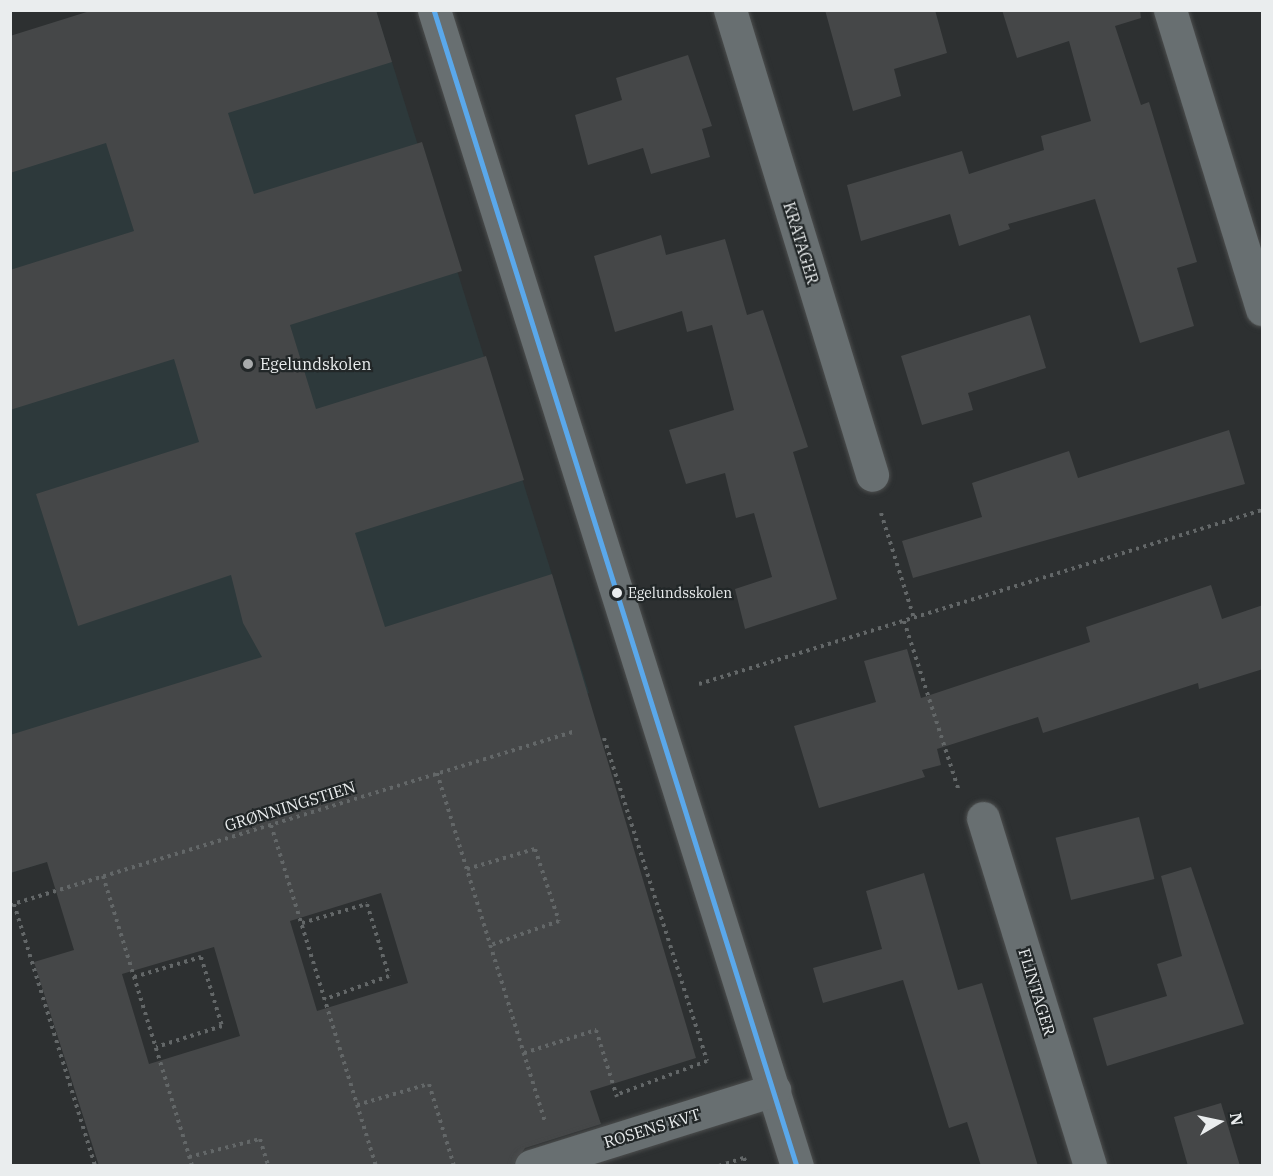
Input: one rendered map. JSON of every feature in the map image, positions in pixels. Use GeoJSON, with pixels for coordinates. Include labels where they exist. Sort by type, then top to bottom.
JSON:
{"type":"FeatureCollection","features":[{"type":"Feature","properties":{"kind":"street"},"geometry":{"type":"LineString","coordinates":[[434,10],[797,1166]]}},
{"type":"Feature","properties":{"kind":"street","name":"KRATAGER"},"geometry":{"type":"LineString","coordinates":[[730,10],[872,475]]}},
{"type":"Feature","properties":{"kind":"street"},"geometry":{"type":"LineString","coordinates":[[1170,10],[1263,309]]}},
{"type":"Feature","properties":{"kind":"street","name":"FLINTAGER"},"geometry":{"type":"LineString","coordinates":[[983,819],[1090,1166]]}},
{"type":"Feature","properties":{"kind":"street","name":"ROSENS KVT"},"geometry":{"type":"LineString","coordinates":[[544,1162],[774,1090]]}},
{"type":"Feature","properties":{"kind":"path"},"geometry":{"type":"LineString","coordinates":[[872,475],[914,618]]}},
{"type":"Feature","properties":{"kind":"path"},"geometry":{"type":"LineString","coordinates":[[699,684],[1263,510]]}},
{"type":"Feature","properties":{"kind":"path"},"geometry":{"type":"LineString","coordinates":[[904,621],[960,792],[983,819]]}},
{"type":"Feature","properties":{"kind":"path","name":"GRØNNINGSTIEN"},"geometry":{"type":"LineString","coordinates":[[12,904],[576,730]]}},
{"type":"Feature","properties":{"kind":"path"},"geometry":{"type":"LineString","coordinates":[[524,1053],[596,1030],[616,1095],[707,1061],[604,738]]}},
{"type":"Feature","properties":{"kind":"path"},"geometry":{"type":"LineString","coordinates":[[437,773],[524,1053],[544,1162]]}},
{"type":"Feature","properties":{"kind":"path"},"geometry":{"type":"LineString","coordinates":[[271,825],[376,1166]]}},
{"type":"Feature","properties":{"kind":"path"},"geometry":{"type":"LineString","coordinates":[[467,869],[535,849],[560,921],[491,945]]}},
{"type":"Feature","properties":{"kind":"path"},"geometry":{"type":"LineString","coordinates":[[103,876],[192,1166]]}},
{"type":"Feature","properties":{"kind":"path"},"geometry":{"type":"LineString","coordinates":[[12,904],[95,1166]]}},
{"type":"Feature","properties":{"kind":"path"},"geometry":{"type":"LineString","coordinates":[[302,923],[367,904],[389,976],[325,999]]}},
{"type":"Feature","properties":{"kind":"path"},"geometry":{"type":"LineString","coordinates":[[134,977],[201,957],[205,968],[222,1026],[156,1047]]}},
{"type":"Feature","properties":{"kind":"path"},"geometry":{"type":"LineString","coordinates":[[357,1105],[429,1084],[454,1166]]}},
{"type":"Feature","properties":{"kind":"path"},"geometry":{"type":"LineString","coordinates":[[189,1157],[260,1139],[268,1166]]}},
{"type":"Feature","properties":{"kind":"path"},"geometry":{"type":"LineString","coordinates":[[719,1166],[744,1158],[747,1166]]}},
{"type":"Feature","properties":{"kind":"shaded area","name":"Egelundskolen"},"geometry":{"type":"Polygon","coordinates":[[[376,11],[589,693],[11,873],[11,36],[376,11]]]}},
{"type":"Feature","properties":{"kind":"building"},"geometry":{"type":"Polygon","coordinates":[[[93,10],[376,10],[392,62],[228,113],[254,194],[422,142],[462,271],[290,325],[316,409],[486,356],[524,480],[355,533],[385,627],[552,574],[696,1058],[590,1091],[601,1124],[525,1148],[513,1166],[99,1166],[34,962],[74,950],[47,862],[10,873],[10,735],[262,657],[243,623],[231,575],[78,626],[36,494],[199,442],[174,359],[10,410],[10,270],[134,231],[106,143],[10,173],[10,36],[93,10]],[[381,893],[290,921],[317,1011],[408,983],[381,893]],[[214,947],[122,974],[149,1064],[240,1036],[214,947]]]}},
{"type":"Feature","properties":{"kind":"building"},"geometry":{"type":"Polygon","coordinates":[[[825,10],[935,10],[947,53],[894,69],[901,96],[853,111],[825,10]]]}},
{"type":"Feature","properties":{"kind":"building"},"geometry":{"type":"Polygon","coordinates":[[[1002,10],[1140,10],[1141,18],[1115,26],[1141,105],[1149,102],[1197,262],[1177,268],[1194,326],[1140,343],[1095,199],[1008,224],[1010,229],[959,246],[950,214],[861,241],[847,185],[962,151],[969,174],[1044,150],[1041,136],[1091,121],[1069,41],[1017,58],[1002,10]]]}},
{"type":"Feature","properties":{"kind":"building"},"geometry":{"type":"Polygon","coordinates":[[[688,55],[712,126],[702,129],[710,157],[651,174],[643,148],[588,165],[575,115],[622,100],[616,78],[688,55]]]}},
{"type":"Feature","properties":{"kind":"building"},"geometry":{"type":"Polygon","coordinates":[[[661,235],[666,255],[725,239],[747,315],[763,310],[808,447],[793,452],[837,599],[745,629],[735,589],[772,577],[754,513],[736,518],[725,473],[686,484],[669,430],[734,410],[712,325],[687,332],[682,311],[615,332],[594,256],[661,235]]]}},
{"type":"Feature","properties":{"kind":"building"},"geometry":{"type":"Polygon","coordinates":[[[1030,315],[1046,368],[968,393],[973,410],[922,425],[901,356],[1030,315]]]}},
{"type":"Feature","properties":{"kind":"building"},"geometry":{"type":"Polygon","coordinates":[[[1229,430],[1245,484],[913,578],[902,541],[982,517],[972,483],[1069,451],[1078,478],[1229,430]]]}},
{"type":"Feature","properties":{"kind":"building"},"geometry":{"type":"Polygon","coordinates":[[[1211,585],[1222,619],[1263,605],[1263,669],[1199,689],[1198,683],[1043,733],[1038,717],[937,749],[941,765],[922,770],[925,777],[819,808],[794,726],[876,702],[864,661],[907,649],[921,698],[1090,642],[1086,627],[1211,585]]]}},
{"type":"Feature","properties":{"kind":"building"},"geometry":{"type":"Polygon","coordinates":[[[1139,817],[1154,879],[1071,900],[1056,838],[1139,817]]]}},
{"type":"Feature","properties":{"kind":"building"},"geometry":{"type":"Polygon","coordinates":[[[1191,867],[1244,1024],[1107,1066],[1093,1018],[1167,996],[1157,964],[1182,956],[1161,876],[1191,867]]]}},
{"type":"Feature","properties":{"kind":"building"},"geometry":{"type":"Polygon","coordinates":[[[924,873],[958,990],[982,983],[1038,1166],[981,1166],[967,1122],[949,1128],[903,980],[823,1003],[813,968],[882,949],[866,891],[924,873]]]}},
{"type":"Feature","properties":{"kind":"building"},"geometry":{"type":"Polygon","coordinates":[[[1221,1103],[1240,1166],[1188,1166],[1174,1117],[1221,1103]]]}},
{"type":"Feature","properties":{"kind":"transit line"},"geometry":{"type":"LineString","coordinates":[[434,10],[797,1166]]}},
{"type":"Feature","properties":{"kind":"place","name":"Egelundskolen"},"geometry":{"type":"Point","coordinates":[248,364]}},
{"type":"Feature","properties":{"kind":"place","name":"Egelundsskolen"},"geometry":{"type":"Point","coordinates":[617,593]}}]}
